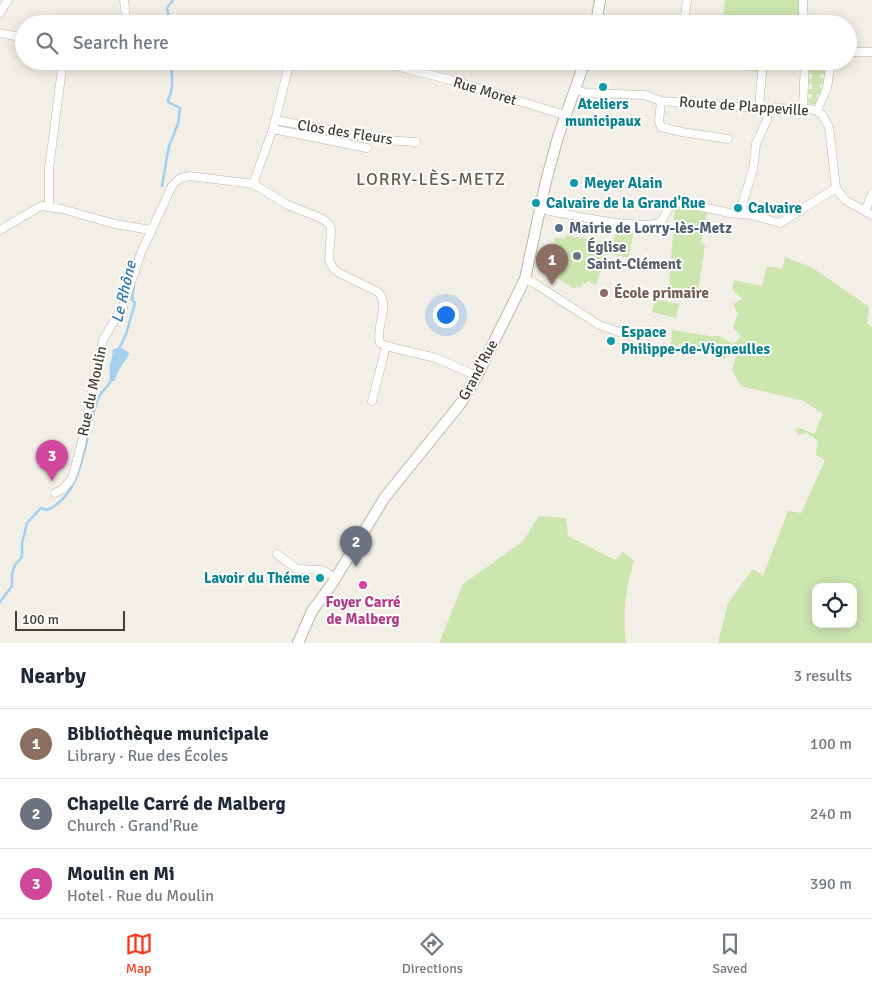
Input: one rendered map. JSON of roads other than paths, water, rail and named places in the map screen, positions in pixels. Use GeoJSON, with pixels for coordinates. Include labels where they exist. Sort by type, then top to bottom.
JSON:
{"type":"FeatureCollection","features":[{"type":"Feature","properties":{"kind":"street"},"geometry":{"type":"LineString","coordinates":[[0,13],[8,0]]}},
{"type":"Feature","properties":{"kind":"street"},"geometry":{"type":"LineString","coordinates":[[124,0],[126,15]]}},
{"type":"Feature","properties":{"kind":"street"},"geometry":{"type":"LineString","coordinates":[[598,15],[600,0]]}},
{"type":"Feature","properties":{"kind":"street"},"geometry":{"type":"LineString","coordinates":[[686,15],[687,0]]}},
{"type":"Feature","properties":{"kind":"street"},"geometry":{"type":"LineString","coordinates":[[803,0],[803,15]]}},
{"type":"Feature","properties":{"kind":"street"},"geometry":{"type":"LineString","coordinates":[[0,33],[15,36]]}},
{"type":"Feature","properties":{"kind":"street"},"geometry":{"type":"LineString","coordinates":[[857,52],[872,52]]}},
{"type":"Feature","properties":{"kind":"street"},"geometry":{"type":"LineString","coordinates":[[48,207],[49,168],[62,70]]}},
{"type":"Feature","properties":{"kind":"street"},"geometry":{"type":"LineString","coordinates":[[288,70],[275,120],[253,184],[288,204],[323,219],[329,224],[331,230],[329,260],[333,268],[339,273],[378,292],[383,297],[384,304],[378,337],[380,343],[436,358],[477,376]]}},
{"type":"Feature","properties":{"kind":"street","name":"Rue Moret"},"geometry":{"type":"LineString","coordinates":[[412,70],[451,80],[565,115]]}},
{"type":"Feature","properties":{"kind":"street","name":"Grand'Rue"},"geometry":{"type":"LineString","coordinates":[[298,643],[308,618],[336,578],[385,497],[461,404],[477,376],[525,278],[550,164],[581,70]]}},
{"type":"Feature","properties":{"kind":"street"},"geometry":{"type":"LineString","coordinates":[[759,108],[762,70]]}},
{"type":"Feature","properties":{"kind":"street"},"geometry":{"type":"LineString","coordinates":[[803,108],[804,70]]}},
{"type":"Feature","properties":{"kind":"street"},"geometry":{"type":"LineString","coordinates":[[817,111],[828,88],[830,70]]}},
{"type":"Feature","properties":{"kind":"street","name":"Route de Plappeville"},"geometry":{"type":"LineString","coordinates":[[575,89],[586,93],[644,95],[661,101],[759,108],[803,108],[817,111],[826,120],[829,127],[836,188]]}},
{"type":"Feature","properties":{"kind":"street"},"geometry":{"type":"LineString","coordinates":[[661,101],[659,121],[662,127],[728,139]]}},
{"type":"Feature","properties":{"kind":"street"},"geometry":{"type":"LineString","coordinates":[[743,213],[742,205],[753,169],[756,144],[767,120],[768,108]]}},
{"type":"Feature","properties":{"kind":"street","name":"Clos des Fleurs"},"geometry":{"type":"LineString","coordinates":[[275,120],[384,140],[416,142]]}},
{"type":"Feature","properties":{"kind":"street"},"geometry":{"type":"LineString","coordinates":[[272,129],[367,148]]}},
{"type":"Feature","properties":{"kind":"street","name":"Rue du Moulin"},"geometry":{"type":"LineString","coordinates":[[55,493],[66,485],[74,472],[103,340],[123,306],[141,253],[172,186],[180,178],[190,176],[253,184]]}},
{"type":"Feature","properties":{"kind":"street"},"geometry":{"type":"LineString","coordinates":[[539,209],[653,226],[665,219],[670,206],[678,202],[730,213],[743,213],[780,223],[836,188],[845,200],[869,213],[872,194]]}},
{"type":"Feature","properties":{"kind":"street"},"geometry":{"type":"LineString","coordinates":[[0,230],[40,206],[62,208],[115,224],[151,230]]}},
{"type":"Feature","properties":{"kind":"street"},"geometry":{"type":"LineString","coordinates":[[525,278],[599,325],[634,337]]}},
{"type":"Feature","properties":{"kind":"street"},"geometry":{"type":"LineString","coordinates":[[372,401],[386,346]]}},
{"type":"Feature","properties":{"kind":"street"},"geometry":{"type":"LineString","coordinates":[[277,554],[297,570],[322,570],[336,578]]}},
{"type":"Feature","properties":{"kind":"water"},"geometry":{"type":"Polygon","coordinates":[[[119,347],[128,352],[129,355],[114,381],[111,381],[110,371],[113,349],[119,347]]]}},
{"type":"Feature","properties":{"kind":"waterway"},"geometry":{"type":"LineString","coordinates":[[168,15],[167,8],[173,0]]}},
{"type":"Feature","properties":{"kind":"waterway","name":"Le Rhône"},"geometry":{"type":"LineString","coordinates":[[162,186],[169,146],[178,124],[180,108],[168,102],[172,86],[171,70]]}},
{"type":"Feature","properties":{"kind":"waterway","name":"Le Rhône"},"geometry":{"type":"LineString","coordinates":[[126,334],[135,303],[132,299],[134,285]]}},
{"type":"Feature","properties":{"kind":"waterway","name":"Le Rhône"},"geometry":{"type":"LineString","coordinates":[[119,349],[125,336]]}},
{"type":"Feature","properties":{"kind":"waterway","name":"Le Rhône"},"geometry":{"type":"LineString","coordinates":[[0,602],[12,586],[12,574],[15,565],[22,557],[22,543],[27,523],[41,508],[47,510],[60,502],[77,477],[93,413],[100,394],[111,381],[111,364]]}},
{"type":"Feature","properties":{"kind":"place","name":"Ateliers municipaux"},"geometry":{"type":"Point","coordinates":[603,87]}},
{"type":"Feature","properties":{"kind":"place","name":"Meyer Alain"},"geometry":{"type":"Point","coordinates":[574,183]}},
{"type":"Feature","properties":{"kind":"place","name":"Calvaire de la Grand'Rue"},"geometry":{"type":"Point","coordinates":[536,203]}},
{"type":"Feature","properties":{"kind":"place","name":"Calvaire"},"geometry":{"type":"Point","coordinates":[738,208]}},
{"type":"Feature","properties":{"kind":"place","name":"Mairie de Lorry-lès-Metz"},"geometry":{"type":"Point","coordinates":[559,228]}},
{"type":"Feature","properties":{"kind":"place","name":"Église Saint-Clément"},"geometry":{"type":"Point","coordinates":[577,256]}},
{"type":"Feature","properties":{"kind":"place","name":"Bibliothèque municipale"},"geometry":{"type":"Point","coordinates":[552,285]}},
{"type":"Feature","properties":{"kind":"place","name":"École primaire"},"geometry":{"type":"Point","coordinates":[604,293]}},
{"type":"Feature","properties":{"kind":"place","name":"Espace Philippe-de-Vigneulles"},"geometry":{"type":"Point","coordinates":[611,341]}},
{"type":"Feature","properties":{"kind":"place","name":"Moulin en Mi"},"geometry":{"type":"Point","coordinates":[52,481]}},
{"type":"Feature","properties":{"kind":"place","name":"Chapelle Carré de Malberg"},"geometry":{"type":"Point","coordinates":[356,567]}},
{"type":"Feature","properties":{"kind":"place","name":"Lavoir du Théme"},"geometry":{"type":"Point","coordinates":[320,578]}},
{"type":"Feature","properties":{"kind":"place","name":"Foyer Carré de Malberg"},"geometry":{"type":"Point","coordinates":[363,585]}},
{"type":"Feature","properties":{"kind":"district","name":"LORRY-LÈS-METZ"},"geometry":{"type":"Point","coordinates":[431,179]}}]}
